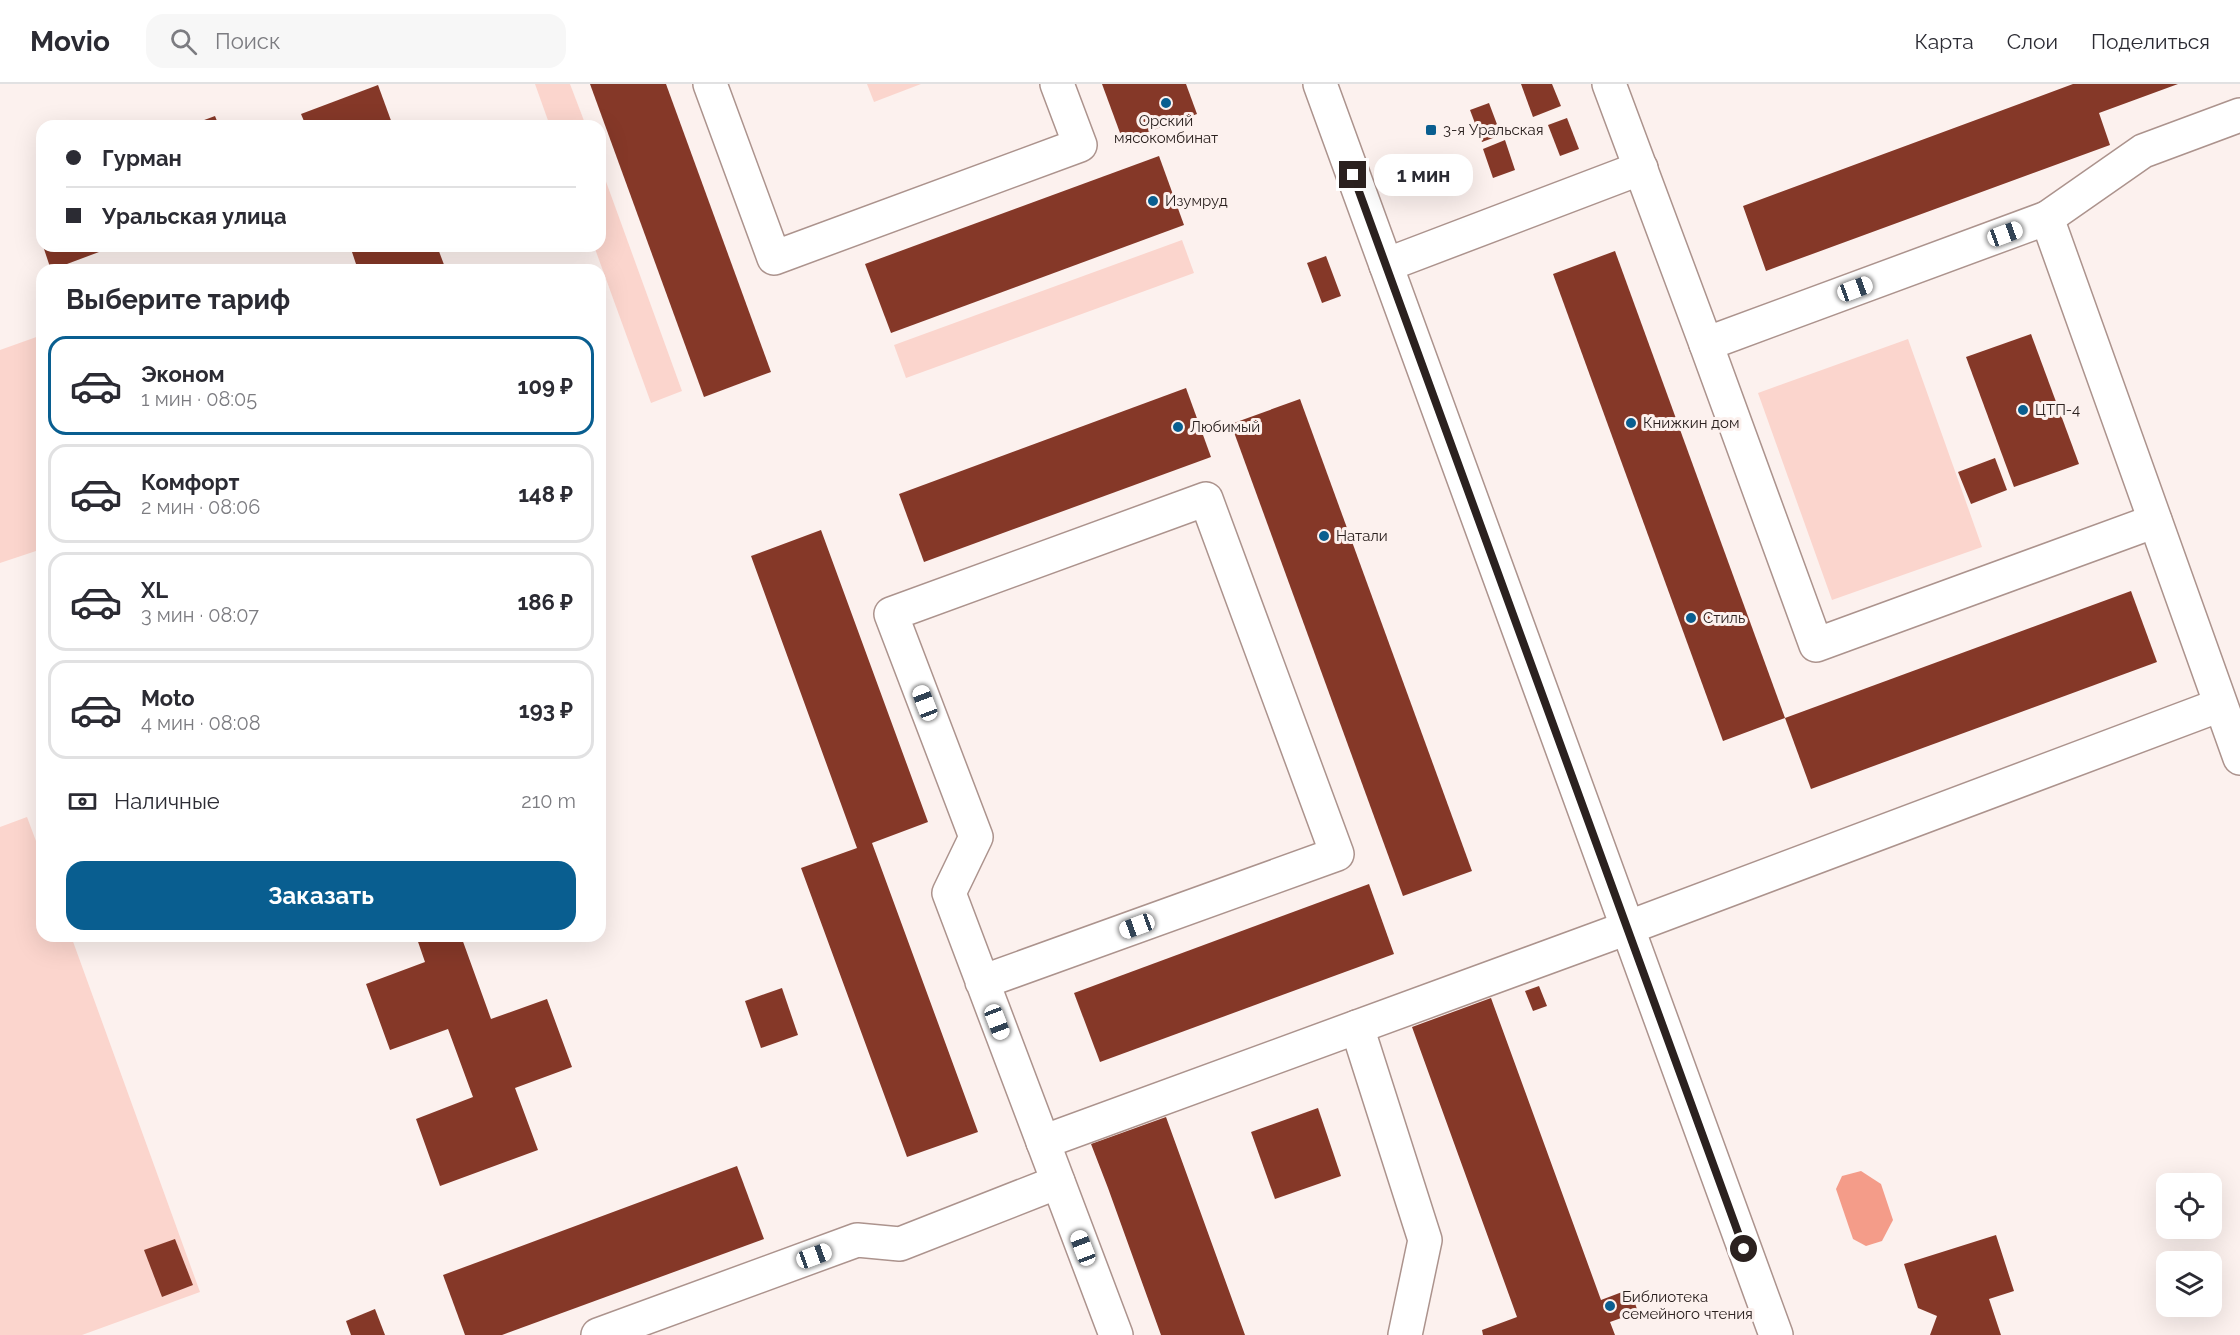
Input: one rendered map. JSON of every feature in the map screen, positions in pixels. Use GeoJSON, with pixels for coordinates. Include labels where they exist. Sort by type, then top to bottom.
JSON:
{"type":"FeatureCollection","features":[{"type":"Feature","properties":{"kind":"street"},"geometry":{"type":"LineString","coordinates":[[710,84],[774,258],[1080,145],[1057,84]]}},
{"type":"Feature","properties":{"kind":"street"},"geometry":{"type":"LineString","coordinates":[[1320,84],[1776,1335]]}},
{"type":"Feature","properties":{"kind":"street"},"geometry":{"type":"LineString","coordinates":[[1610,84],[1816,645],[2155,521]]}},
{"type":"Feature","properties":{"kind":"street"},"geometry":{"type":"LineString","coordinates":[[1706,344],[2047,218],[2143,151],[2240,115]]}},
{"type":"Feature","properties":{"kind":"street"},"geometry":{"type":"LineString","coordinates":[[1386,265],[1641,168]]}},
{"type":"Feature","properties":{"kind":"street"},"geometry":{"type":"LineString","coordinates":[[2047,218],[2240,758]]}},
{"type":"Feature","properties":{"kind":"street"},"geometry":{"type":"LineString","coordinates":[[982,982],[1337,854],[1206,499],[891,614],[976,837],[949,893],[982,982],[1116,1335]]}},
{"type":"Feature","properties":{"kind":"street"},"geometry":{"type":"LineString","coordinates":[[1043,1142],[1627,928],[2220,705]]}},
{"type":"Feature","properties":{"kind":"street"},"geometry":{"type":"LineString","coordinates":[[1357,1027],[1425,1240],[1405,1335]]}},
{"type":"Feature","properties":{"kind":"street"},"geometry":{"type":"LineString","coordinates":[[598,1335],[857,1240],[900,1244],[1058,1182]]}},
{"type":"Feature","properties":{"kind":"shaded area"},"geometry":{"type":"Polygon","coordinates":[[[535,84],[570,84],[584,120],[548,120],[535,84]]]}},
{"type":"Feature","properties":{"kind":"shaded area"},"geometry":{"type":"Polygon","coordinates":[[[867,84],[921,84],[874,102],[867,84]]]}},
{"type":"Feature","properties":{"kind":"shaded area"},"geometry":{"type":"Polygon","coordinates":[[[606,182],[682,391],[651,403],[606,279],[606,264],[601,264],[596,252],[606,252],[606,182]]]}},
{"type":"Feature","properties":{"kind":"shaded area"},"geometry":{"type":"Polygon","coordinates":[[[1182,240],[1194,273],[906,378],[894,345],[1182,240]]]}},
{"type":"Feature","properties":{"kind":"shaded area"},"geometry":{"type":"Polygon","coordinates":[[[36,337],[36,551],[0,563],[0,350],[36,337]]]}},
{"type":"Feature","properties":{"kind":"shaded area"},"geometry":{"type":"Polygon","coordinates":[[[1908,339],[1982,547],[1832,600],[1758,393],[1908,339]]]}},
{"type":"Feature","properties":{"kind":"shaded area"},"geometry":{"type":"Polygon","coordinates":[[[27,817],[36,841],[36,942],[73,942],[200,1292],[82,1335],[0,1335],[0,827],[27,817]]]}},
{"type":"Feature","properties":{"kind":"shaded area"},"geometry":{"type":"Polygon","coordinates":[[[1861,1171],[1881,1184],[1893,1220],[1882,1241],[1866,1246],[1853,1239],[1836,1189],[1842,1176],[1861,1171]]]}},
{"type":"Feature","properties":{"kind":"building"},"geometry":{"type":"Polygon","coordinates":[[[590,84],[666,84],[771,372],[704,397],[606,128],[606,120],[603,120],[590,84]]]}},
{"type":"Feature","properties":{"kind":"building"},"geometry":{"type":"Polygon","coordinates":[[[1102,84],[1186,84],[1197,114],[1123,141],[1102,84]]]}},
{"type":"Feature","properties":{"kind":"building"},"geometry":{"type":"Polygon","coordinates":[[[1521,84],[1552,84],[1561,106],[1533,117],[1521,84]]]}},
{"type":"Feature","properties":{"kind":"building"},"geometry":{"type":"Polygon","coordinates":[[[2073,84],[2178,84],[2099,113],[2110,145],[1766,271],[1743,206],[2073,84]]]}},
{"type":"Feature","properties":{"kind":"building"},"geometry":{"type":"Polygon","coordinates":[[[378,85],[391,120],[304,120],[301,114],[378,85]]]}},
{"type":"Feature","properties":{"kind":"building"},"geometry":{"type":"Polygon","coordinates":[[[1489,103],[1501,135],[1482,142],[1470,110],[1489,103]]]}},
{"type":"Feature","properties":{"kind":"building"},"geometry":{"type":"Polygon","coordinates":[[[215,116],[217,120],[204,120],[215,116]]]}},
{"type":"Feature","properties":{"kind":"building"},"geometry":{"type":"Polygon","coordinates":[[[1567,118],[1579,149],[1560,156],[1548,125],[1567,118]]]}},
{"type":"Feature","properties":{"kind":"building"},"geometry":{"type":"Polygon","coordinates":[[[1505,140],[1515,170],[1493,178],[1483,149],[1505,140]]]}},
{"type":"Feature","properties":{"kind":"building"},"geometry":{"type":"Polygon","coordinates":[[[1159,156],[1184,225],[891,333],[865,264],[1159,156]]]}},
{"type":"Feature","properties":{"kind":"building"},"geometry":{"type":"Polygon","coordinates":[[[1615,251],[1785,718],[1723,741],[1553,274],[1615,251]]]}},
{"type":"Feature","properties":{"kind":"building"},"geometry":{"type":"Polygon","coordinates":[[[45,252],[99,252],[67,264],[49,264],[45,252]]]}},
{"type":"Feature","properties":{"kind":"building"},"geometry":{"type":"Polygon","coordinates":[[[352,252],[439,252],[444,264],[356,264],[352,252]]]}},
{"type":"Feature","properties":{"kind":"building"},"geometry":{"type":"Polygon","coordinates":[[[1326,256],[1341,296],[1322,303],[1307,263],[1326,256]]]}},
{"type":"Feature","properties":{"kind":"building","name":"ЦТП-4"},"geometry":{"type":"Polygon","coordinates":[[[2031,334],[2079,464],[2014,487],[1966,357],[2031,334]]]}},
{"type":"Feature","properties":{"kind":"building"},"geometry":{"type":"Polygon","coordinates":[[[1186,388],[1211,457],[924,562],[899,494],[1186,388]]]}},
{"type":"Feature","properties":{"kind":"building"},"geometry":{"type":"Polygon","coordinates":[[[1300,399],[1472,871],[1403,896],[1231,424],[1300,399]]]}},
{"type":"Feature","properties":{"kind":"building"},"geometry":{"type":"Polygon","coordinates":[[[1995,458],[2007,490],[1971,504],[1958,472],[1995,458]]]}},
{"type":"Feature","properties":{"kind":"building"},"geometry":{"type":"Polygon","coordinates":[[[821,530],[928,822],[872,843],[978,1132],[907,1157],[801,868],[857,848],[751,556],[821,530]]]}},
{"type":"Feature","properties":{"kind":"building"},"geometry":{"type":"Polygon","coordinates":[[[2131,591],[2157,662],[1811,789],[1785,718],[2131,591]]]}},
{"type":"Feature","properties":{"kind":"building"},"geometry":{"type":"Polygon","coordinates":[[[1369,884],[1394,954],[1100,1062],[1074,993],[1369,884]]]}},
{"type":"Feature","properties":{"kind":"building"},"geometry":{"type":"Polygon","coordinates":[[[418,942],[463,942],[491,1019],[547,999],[572,1067],[515,1088],[538,1150],[440,1186],[416,1119],[473,1097],[448,1029],[390,1050],[366,984],[425,962],[418,942]]]}},
{"type":"Feature","properties":{"kind":"building"},"geometry":{"type":"Polygon","coordinates":[[[1539,986],[1547,1006],[1533,1011],[1525,991],[1539,986]]]}},
{"type":"Feature","properties":{"kind":"building"},"geometry":{"type":"Polygon","coordinates":[[[782,988],[798,1035],[761,1048],[745,1001],[782,988]]]}},
{"type":"Feature","properties":{"kind":"building"},"geometry":{"type":"Polygon","coordinates":[[[1491,998],[1601,1300],[1630,1289],[1638,1312],[1610,1322],[1615,1335],[1483,1335],[1482,1330],[1517,1317],[1412,1027],[1491,998]]]}},
{"type":"Feature","properties":{"kind":"building"},"geometry":{"type":"Polygon","coordinates":[[[1318,1108],[1341,1176],[1275,1199],[1251,1132],[1318,1108]]]}},
{"type":"Feature","properties":{"kind":"building"},"geometry":{"type":"Polygon","coordinates":[[[1166,1117],[1245,1335],[1161,1335],[1091,1144],[1166,1117]]]}},
{"type":"Feature","properties":{"kind":"building"},"geometry":{"type":"Polygon","coordinates":[[[737,1166],[764,1239],[502,1335],[465,1335],[443,1275],[737,1166]]]}},
{"type":"Feature","properties":{"kind":"building"},"geometry":{"type":"Polygon","coordinates":[[[1996,1235],[2014,1291],[1989,1299],[2001,1335],[1930,1335],[1937,1316],[1918,1308],[1904,1264],[1996,1235]]]}},
{"type":"Feature","properties":{"kind":"building"},"geometry":{"type":"Polygon","coordinates":[[[175,1239],[193,1285],[162,1297],[144,1250],[175,1239]]]}},
{"type":"Feature","properties":{"kind":"building"},"geometry":{"type":"Polygon","coordinates":[[[375,1309],[385,1335],[351,1335],[346,1321],[375,1309]]]}},
{"type":"Feature","properties":{"kind":"place","name":"Орский мясокомбинат"},"geometry":{"type":"Point","coordinates":[1166,103]}},
{"type":"Feature","properties":{"kind":"place","name":"3-я Уральская"},"geometry":{"type":"Point","coordinates":[1431,130]}},
{"type":"Feature","properties":{"kind":"place","name":"Изумруд"},"geometry":{"type":"Point","coordinates":[1153,201]}},
{"type":"Feature","properties":{"kind":"place","name":"ЦТП-4"},"geometry":{"type":"Point","coordinates":[2023,410]}},
{"type":"Feature","properties":{"kind":"place","name":"Книжкин дом"},"geometry":{"type":"Point","coordinates":[1631,423]}},
{"type":"Feature","properties":{"kind":"place","name":"Любимый"},"geometry":{"type":"Point","coordinates":[1178,427]}},
{"type":"Feature","properties":{"kind":"place","name":"Натали"},"geometry":{"type":"Point","coordinates":[1324,536]}},
{"type":"Feature","properties":{"kind":"place","name":"Стиль"},"geometry":{"type":"Point","coordinates":[1691,618]}},
{"type":"Feature","properties":{"kind":"place","name":"Библиотека семейного чтения"},"geometry":{"type":"Point","coordinates":[1610,1306]}},
{"type":"Feature","properties":{"kind":"route"},"geometry":{"type":"LineString","coordinates":[[1353,175],[1744,1249]]}}]}
